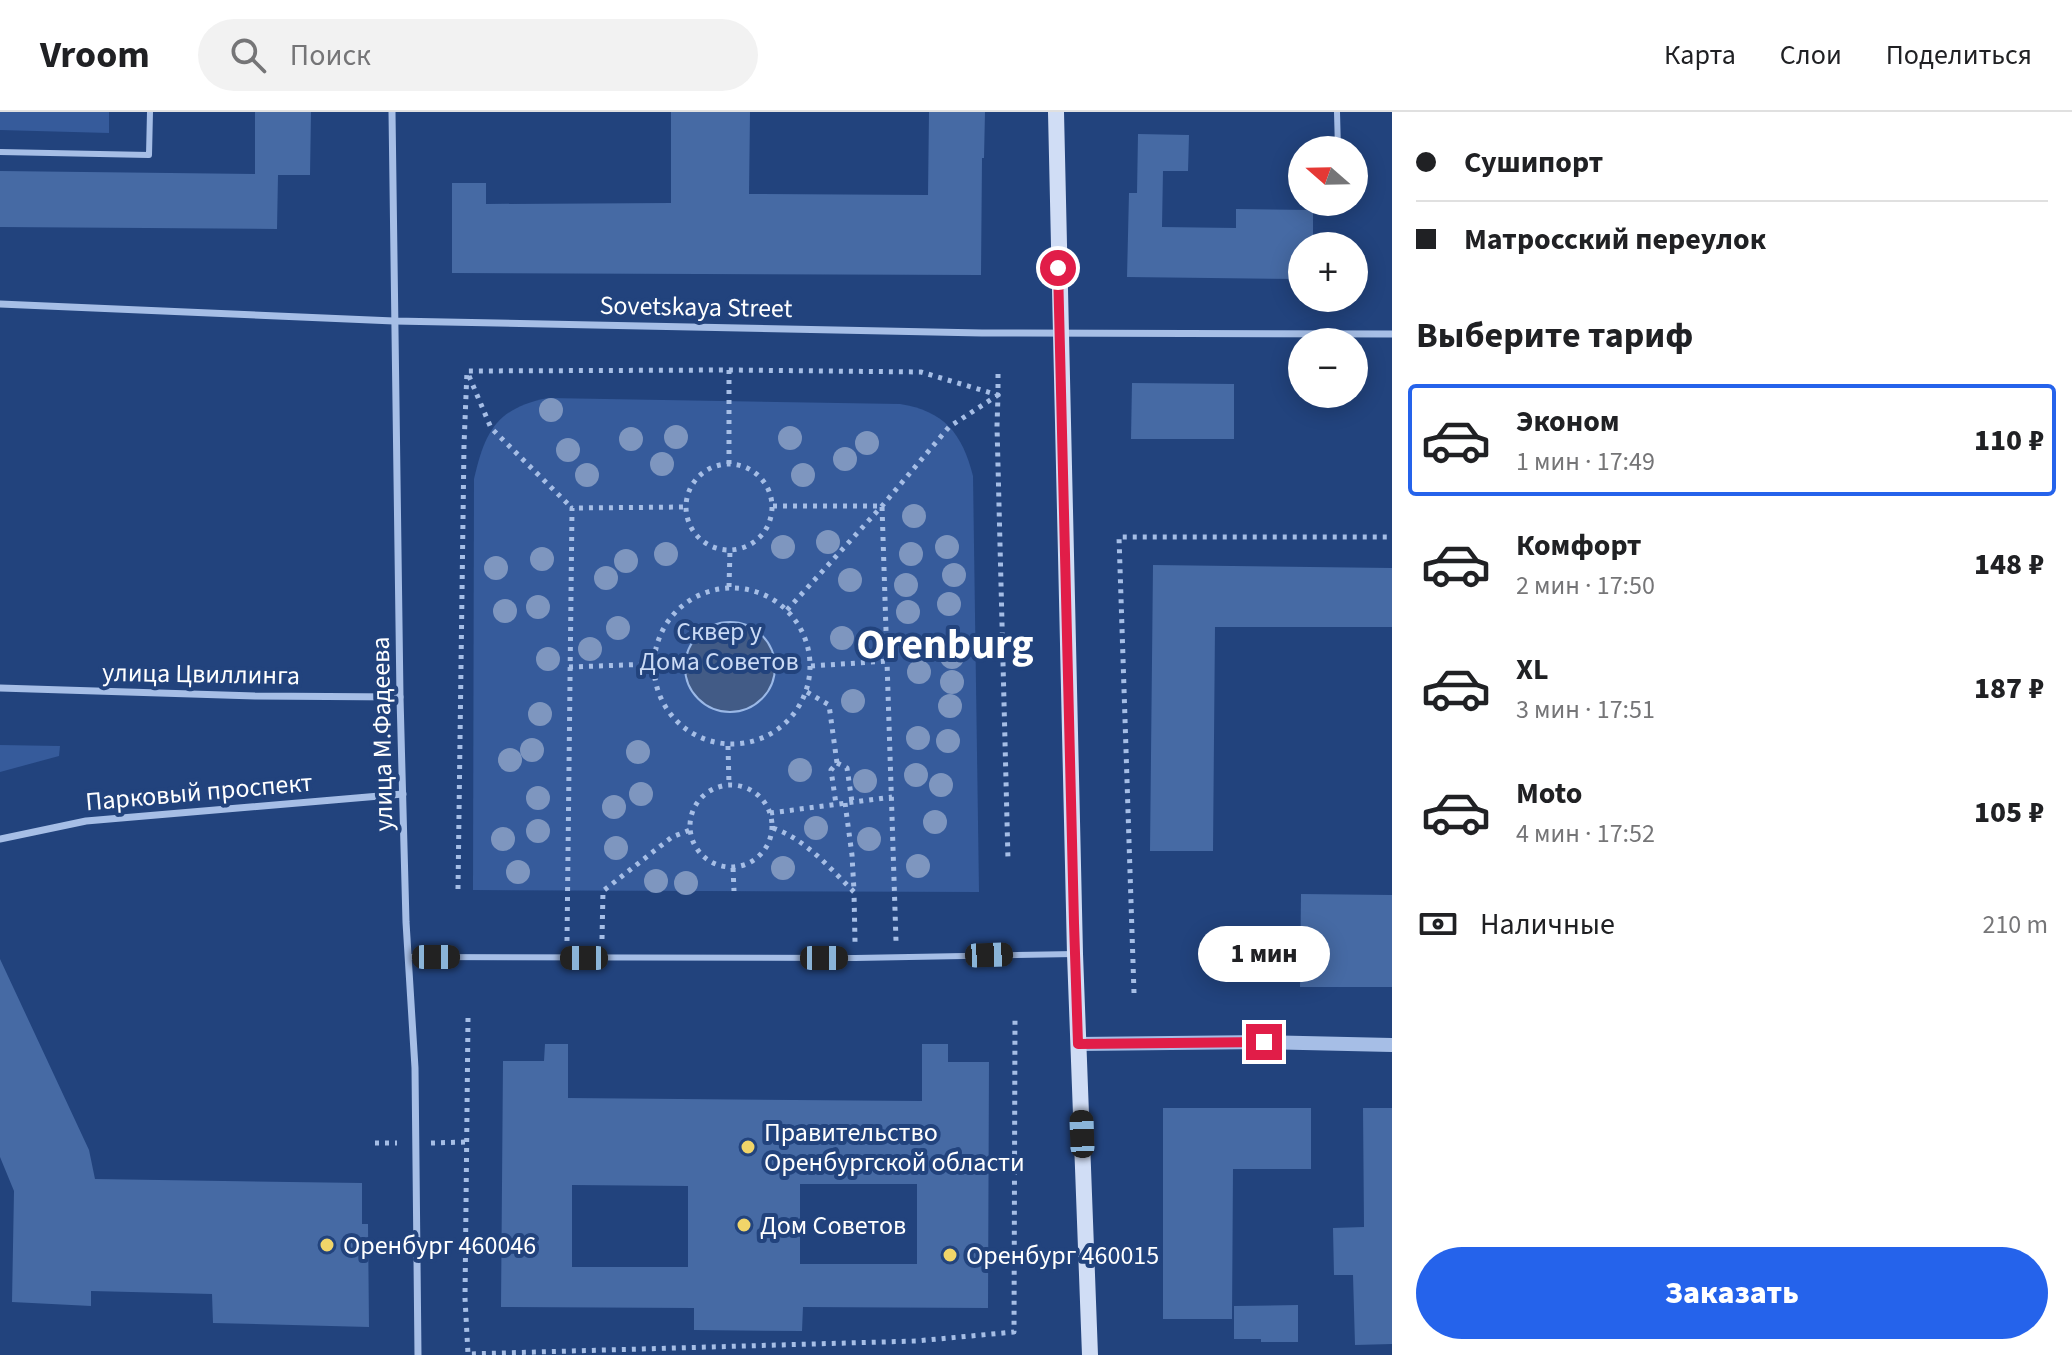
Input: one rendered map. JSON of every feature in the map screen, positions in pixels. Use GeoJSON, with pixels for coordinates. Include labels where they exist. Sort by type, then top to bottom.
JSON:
{"type":"FeatureCollection","features":[{"type":"Feature","properties":{"kind":"main road"},"geometry":{"type":"LineString","coordinates":[[1056,112],[1075,954],[1090,1355]]}},
{"type":"Feature","properties":{"kind":"street","name":"улица М.Фадеева"},"geometry":{"type":"LineString","coordinates":[[392,112],[400,697],[408,957],[415,1068],[418,1355]]}},
{"type":"Feature","properties":{"kind":"street","name":"Sovetskaya Street"},"geometry":{"type":"LineString","coordinates":[[0,304],[394,321],[982,333],[1392,334]]}},
{"type":"Feature","properties":{"kind":"street","name":"улица Цвиллинга"},"geometry":{"type":"LineString","coordinates":[[0,688],[400,697]]}},
{"type":"Feature","properties":{"kind":"street","name":"Парковый проспект"},"geometry":{"type":"LineString","coordinates":[[0,839],[86,821],[403,794]]}},
{"type":"Feature","properties":{"kind":"street"},"geometry":{"type":"LineString","coordinates":[[1078,1044],[1264,1042],[1392,1045]]}},
{"type":"Feature","properties":{"kind":"lane"},"geometry":{"type":"LineString","coordinates":[[0,152],[149,155],[150,112]]}},
{"type":"Feature","properties":{"kind":"lane"},"geometry":{"type":"LineString","coordinates":[[1337,112],[1338,136]]}},
{"type":"Feature","properties":{"kind":"lane"},"geometry":{"type":"LineString","coordinates":[[408,957],[897,958],[1075,954]]}},
{"type":"Feature","properties":{"kind":"path"},"geometry":{"type":"LineString","coordinates":[[729,370],[729,464]]}},
{"type":"Feature","properties":{"kind":"path"},"geometry":{"type":"LineString","coordinates":[[998,370],[1008,860]]}},
{"type":"Feature","properties":{"kind":"path"},"geometry":{"type":"LineString","coordinates":[[467,371],[921,372],[998,395]]}},
{"type":"Feature","properties":{"kind":"path"},"geometry":{"type":"LineString","coordinates":[[467,371],[491,428],[572,508],[686,507]]}},
{"type":"Feature","properties":{"kind":"path"},"geometry":{"type":"LineString","coordinates":[[458,889],[467,371]]}},
{"type":"Feature","properties":{"kind":"path"},"geometry":{"type":"LineString","coordinates":[[787,610],[949,427],[998,395]]}},
{"type":"Feature","properties":{"kind":"path"},"geometry":{"type":"LineString","coordinates":[[729,464],[745,467],[759,476],[769,490],[773,506],[765,532],[744,548],[730,550],[717,548],[695,533],[686,507],[690,491],[699,477],[712,467],[729,464]]}},
{"type":"Feature","properties":{"kind":"path"},"geometry":{"type":"LineString","coordinates":[[773,506],[882,506]]}},
{"type":"Feature","properties":{"kind":"path"},"geometry":{"type":"LineString","coordinates":[[882,506],[897,958]]}},
{"type":"Feature","properties":{"kind":"path"},"geometry":{"type":"LineString","coordinates":[[567,958],[572,508]]}},
{"type":"Feature","properties":{"kind":"path"},"geometry":{"type":"LineString","coordinates":[[1134,993],[1119,537],[1392,537]]}},
{"type":"Feature","properties":{"kind":"path"},"geometry":{"type":"LineString","coordinates":[[729,587],[730,550]]}},
{"type":"Feature","properties":{"kind":"path"},"geometry":{"type":"LineString","coordinates":[[729,587],[746,588],[767,595],[787,610],[799,624],[809,645],[811,666],[807,692],[795,714],[776,732],[753,742],[728,745],[704,740],[682,727],[666,709],[656,687],[653,664],[658,640],[668,620],[683,604],[702,593],[729,587]]}},
{"type":"Feature","properties":{"kind":"path"},"geometry":{"type":"LineString","coordinates":[[811,666],[888,661]]}},
{"type":"Feature","properties":{"kind":"path"},"geometry":{"type":"LineString","coordinates":[[569,667],[653,664]]}},
{"type":"Feature","properties":{"kind":"path"},"geometry":{"type":"LineString","coordinates":[[807,692],[829,705],[837,763],[831,770],[836,804]]}},
{"type":"Feature","properties":{"kind":"path"},"geometry":{"type":"LineString","coordinates":[[728,745],[729,785]]}},
{"type":"Feature","properties":{"kind":"path"},"geometry":{"type":"LineString","coordinates":[[837,763],[847,768],[852,802]]}},
{"type":"Feature","properties":{"kind":"path"},"geometry":{"type":"LineString","coordinates":[[741,786],[751,790],[760,797],[770,813],[773,828],[771,840],[756,860],[745,865],[721,867],[710,862],[693,843],[690,830],[694,808],[700,799],[718,787],[741,786]]}},
{"type":"Feature","properties":{"kind":"path"},"geometry":{"type":"LineString","coordinates":[[770,813],[893,797]]}},
{"type":"Feature","properties":{"kind":"path"},"geometry":{"type":"LineString","coordinates":[[845,803],[852,855],[855,958]]}},
{"type":"Feature","properties":{"kind":"path"},"geometry":{"type":"LineString","coordinates":[[773,828],[790,833],[854,892]]}},
{"type":"Feature","properties":{"kind":"path"},"geometry":{"type":"LineString","coordinates":[[602,958],[603,891],[672,837],[690,830]]}},
{"type":"Feature","properties":{"kind":"path"},"geometry":{"type":"LineString","coordinates":[[733,868],[734,891]]}},
{"type":"Feature","properties":{"kind":"path"},"geometry":{"type":"LineString","coordinates":[[468,1018],[465,1298],[468,1354],[916,1341],[1014,1332],[1015,1016]]}},
{"type":"Feature","properties":{"kind":"green space"},"geometry":{"type":"Polygon","coordinates":[[[0,112],[109,112],[109,133],[0,130],[0,112]]]}},
{"type":"Feature","properties":{"kind":"green space","name":"Сквер у Дома Советов"},"geometry":{"type":"Polygon","coordinates":[[[548,398],[900,404],[928,412],[949,426],[963,448],[973,476],[979,892],[473,890],[474,479],[483,448],[496,424],[516,408],[548,398]]]}},
{"type":"Feature","properties":{"kind":"green space"},"geometry":{"type":"Polygon","coordinates":[[[0,745],[60,746],[59,756],[0,772],[0,745]]]}},
{"type":"Feature","properties":{"kind":"shaded area"},"geometry":{"type":"Polygon","coordinates":[[[730,622],[747,625],[762,635],[772,650],[775,667],[772,684],[762,699],[747,709],[730,712],[713,709],[698,699],[688,684],[685,667],[688,650],[698,635],[713,625],[730,622]]]}},
{"type":"Feature","properties":{"kind":"building"},"geometry":{"type":"Polygon","coordinates":[[[255,112],[311,112],[310,175],[278,175],[277,229],[0,227],[0,171],[255,174],[255,112]]]}},
{"type":"Feature","properties":{"kind":"building"},"geometry":{"type":"Polygon","coordinates":[[[671,112],[750,112],[749,194],[928,195],[929,112],[985,112],[981,275],[452,273],[452,183],[486,183],[486,204],[671,203],[671,112]]]}},
{"type":"Feature","properties":{"kind":"building"},"geometry":{"type":"Polygon","coordinates":[[[1138,134],[1189,135],[1188,171],[1163,171],[1162,227],[1236,228],[1236,209],[1288,210],[1288,216],[1313,216],[1313,232],[1288,232],[1288,279],[1127,277],[1129,193],[1137,193],[1138,134]]]}},
{"type":"Feature","properties":{"kind":"building"},"geometry":{"type":"Polygon","coordinates":[[[1132,383],[1234,384],[1234,439],[1131,439],[1132,383]]]}},
{"type":"Feature","properties":{"kind":"building"},"geometry":{"type":"Polygon","coordinates":[[[1153,565],[1392,568],[1392,627],[1215,627],[1213,851],[1150,851],[1153,565]]]}},
{"type":"Feature","properties":{"kind":"building"},"geometry":{"type":"Polygon","coordinates":[[[1301,894],[1392,895],[1392,987],[1300,987],[1301,894]]]}},
{"type":"Feature","properties":{"kind":"building"},"geometry":{"type":"Polygon","coordinates":[[[0,959],[89,1150],[95,1179],[362,1183],[362,1224],[368,1224],[369,1327],[213,1323],[212,1294],[91,1291],[91,1306],[12,1302],[14,1191],[0,1157],[0,959]]]}},
{"type":"Feature","properties":{"kind":"building","name":"Дом Советов"},"geometry":{"type":"Polygon","coordinates":[[[545,1044],[568,1044],[568,1098],[922,1101],[922,1044],[948,1044],[948,1062],[989,1062],[988,1308],[803,1307],[802,1331],[694,1330],[694,1308],[501,1307],[503,1061],[544,1061],[545,1044]],[[800,1184],[800,1264],[917,1264],[917,1184],[800,1184]],[[572,1185],[572,1267],[688,1267],[688,1186],[572,1185]]]}},
{"type":"Feature","properties":{"kind":"building"},"geometry":{"type":"Polygon","coordinates":[[[1163,1108],[1311,1108],[1311,1169],[1233,1169],[1232,1319],[1163,1319],[1163,1108]]]}},
{"type":"Feature","properties":{"kind":"building"},"geometry":{"type":"Polygon","coordinates":[[[1363,1108],[1392,1108],[1392,1344],[1355,1345],[1353,1275],[1334,1275],[1333,1228],[1364,1227],[1363,1108]]]}},
{"type":"Feature","properties":{"kind":"building"},"geometry":{"type":"Polygon","coordinates":[[[1298,1305],[1298,1342],[1234,1339],[1234,1306],[1298,1305]]]}},
{"type":"Feature","properties":{"kind":"place","name":"Правительство Оренбургской области"},"geometry":{"type":"Point","coordinates":[748,1147]}},
{"type":"Feature","properties":{"kind":"place","name":"Дом Советов"},"geometry":{"type":"Point","coordinates":[744,1225]}},
{"type":"Feature","properties":{"kind":"place","name":"Оренбург 460046"},"geometry":{"type":"Point","coordinates":[327,1245]}},
{"type":"Feature","properties":{"kind":"place","name":"Оренбург 460015"},"geometry":{"type":"Point","coordinates":[950,1255]}},
{"type":"Feature","properties":{"kind":"district","name":"Orenburg"},"geometry":{"type":"Point","coordinates":[945,645]}},
{"type":"Feature","properties":{"kind":"route"},"geometry":{"type":"LineString","coordinates":[[1058,268],[1078,1044],[1264,1042]]}}]}
